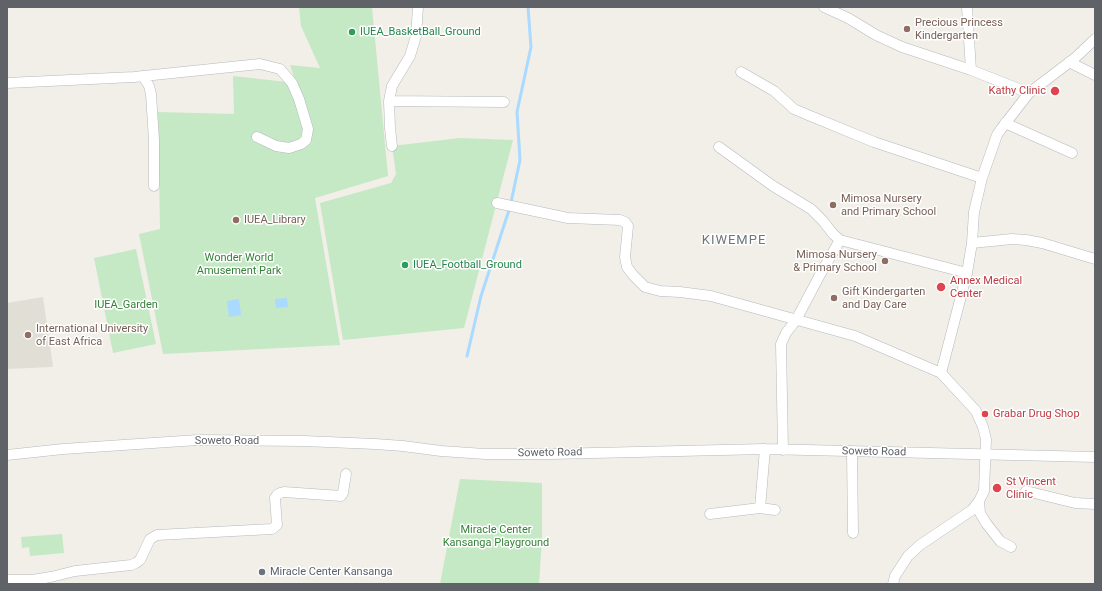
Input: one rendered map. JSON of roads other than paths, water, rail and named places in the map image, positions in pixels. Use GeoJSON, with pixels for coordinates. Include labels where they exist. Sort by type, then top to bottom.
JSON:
{"type":"FeatureCollection","features":[{"type":"Feature","properties":{"kind":"street"},"geometry":{"type":"LineString","coordinates":[[392,146],[389,100],[392,86],[410,56],[416,36],[418,7]]}},
{"type":"Feature","properties":{"kind":"street"},"geometry":{"type":"LineString","coordinates":[[824,7],[902,47],[971,70],[1029,93]]}},
{"type":"Feature","properties":{"kind":"street"},"geometry":{"type":"LineString","coordinates":[[967,7],[971,70]]}},
{"type":"Feature","properties":{"kind":"street"},"geometry":{"type":"LineString","coordinates":[[941,373],[967,273],[972,243],[974,212],[982,178],[997,135],[1029,93],[1069,62],[1095,39]]}},
{"type":"Feature","properties":{"kind":"street"},"geometry":{"type":"LineString","coordinates":[[1069,62],[1095,75]]}},
{"type":"Feature","properties":{"kind":"street"},"geometry":{"type":"LineString","coordinates":[[7,83],[142,76],[260,64],[280,69],[292,83],[299,99],[308,129],[306,140],[301,144],[289,148],[276,146],[257,137]]}},
{"type":"Feature","properties":{"kind":"street"},"geometry":{"type":"LineString","coordinates":[[741,72],[774,91],[794,109],[874,142],[982,178]]}},
{"type":"Feature","properties":{"kind":"street"},"geometry":{"type":"LineString","coordinates":[[142,76],[151,94],[154,140],[154,186]]}},
{"type":"Feature","properties":{"kind":"street"},"geometry":{"type":"LineString","coordinates":[[389,100],[504,102]]}},
{"type":"Feature","properties":{"kind":"street"},"geometry":{"type":"LineString","coordinates":[[1005,123],[1072,153]]}},
{"type":"Feature","properties":{"kind":"street"},"geometry":{"type":"LineString","coordinates":[[719,147],[773,186],[811,210],[840,240],[967,273]]}},
{"type":"Feature","properties":{"kind":"street"},"geometry":{"type":"LineString","coordinates":[[497,203],[568,218],[620,220],[626,222],[628,226],[625,257],[627,267],[645,287],[660,291],[711,296],[855,336],[941,373],[976,412],[984,427],[986,439],[984,491],[972,510],[908,556],[895,576],[892,584]]}},
{"type":"Feature","properties":{"kind":"street"},"geometry":{"type":"LineString","coordinates":[[972,243],[1012,239],[1026,240],[1042,243],[1095,259]]}},
{"type":"Feature","properties":{"kind":"street"},"geometry":{"type":"LineString","coordinates":[[782,450],[781,344],[786,333],[796,320],[840,240]]}},
{"type":"Feature","properties":{"kind":"street","name":"Soweto Road"},"geometry":{"type":"LineString","coordinates":[[7,455],[63,449],[198,440],[304,441],[375,444],[403,446],[441,452],[485,454],[765,449],[1095,457]]}},
{"type":"Feature","properties":{"kind":"street"},"geometry":{"type":"LineString","coordinates":[[760,508],[765,449]]}},
{"type":"Feature","properties":{"kind":"street"},"geometry":{"type":"LineString","coordinates":[[852,451],[853,533]]}},
{"type":"Feature","properties":{"kind":"street"},"geometry":{"type":"LineString","coordinates":[[7,580],[52,580],[75,571],[131,565],[140,560],[150,540],[157,535],[272,528],[277,525],[275,498],[277,495],[284,492],[340,496],[343,493],[346,474]]}},
{"type":"Feature","properties":{"kind":"street"},"geometry":{"type":"LineString","coordinates":[[1026,491],[1075,503],[1095,504]]}},
{"type":"Feature","properties":{"kind":"street"},"geometry":{"type":"LineString","coordinates":[[979,501],[980,513],[986,523],[1000,541],[1011,547]]}},
{"type":"Feature","properties":{"kind":"street"},"geometry":{"type":"LineString","coordinates":[[710,514],[760,508],[775,510]]}},
{"type":"Feature","properties":{"kind":"water"},"geometry":{"type":"Polygon","coordinates":[[[287,298],[288,307],[276,308],[275,299],[287,298]]]}},
{"type":"Feature","properties":{"kind":"water"},"geometry":{"type":"Polygon","coordinates":[[[239,299],[241,315],[229,317],[227,301],[239,299]]]}},
{"type":"Feature","properties":{"kind":"waterway"},"geometry":{"type":"LineString","coordinates":[[467,356],[481,296],[510,207],[520,160],[517,112],[531,47],[528,7]]}},
{"type":"Feature","properties":{"kind":"place","name":"Precious Princess Kindergarten"},"geometry":{"type":"Point","coordinates":[907,29]}},
{"type":"Feature","properties":{"kind":"place","name":"IUEA_BasketBall_Ground"},"geometry":{"type":"Point","coordinates":[352,32]}},
{"type":"Feature","properties":{"kind":"place","name":"Kathy Clinic"},"geometry":{"type":"Point","coordinates":[1055,91]}},
{"type":"Feature","properties":{"kind":"place","name":"Mimosa Nursery and Primary School"},"geometry":{"type":"Point","coordinates":[833,205]}},
{"type":"Feature","properties":{"kind":"place","name":"IUEA_Library"},"geometry":{"type":"Point","coordinates":[236,220]}},
{"type":"Feature","properties":{"kind":"place","name":"Mimosa Nursery & Primary School"},"geometry":{"type":"Point","coordinates":[885,261]}},
{"type":"Feature","properties":{"kind":"place","name":"IUEA_Football_Ground"},"geometry":{"type":"Point","coordinates":[405,265]}},
{"type":"Feature","properties":{"kind":"place","name":"Annex Medical Center"},"geometry":{"type":"Point","coordinates":[941,287]}},
{"type":"Feature","properties":{"kind":"place","name":"Gift Kindergarten and Day Care"},"geometry":{"type":"Point","coordinates":[834,298]}},
{"type":"Feature","properties":{"kind":"place","name":"International University of East Africa"},"geometry":{"type":"Point","coordinates":[28,335]}},
{"type":"Feature","properties":{"kind":"place","name":"Grabar Drug Shop"},"geometry":{"type":"Point","coordinates":[985,414]}},
{"type":"Feature","properties":{"kind":"place","name":"St Vincent Clinic"},"geometry":{"type":"Point","coordinates":[997,488]}},
{"type":"Feature","properties":{"kind":"place","name":"Miracle Center Kansanga"},"geometry":{"type":"Point","coordinates":[262,572]}},
{"type":"Feature","properties":{"kind":"district","name":"KIWEMPE"},"geometry":{"type":"Point","coordinates":[734,241]}},
{"type":"Feature","properties":{"kind":"park label","name":"Wonder World Amusement Park"},"geometry":{"type":"Point","coordinates":[239,264]}},
{"type":"Feature","properties":{"kind":"park label","name":"IUEA_Garden"},"geometry":{"type":"Point","coordinates":[126,305]}},
{"type":"Feature","properties":{"kind":"park label","name":"Miracle Center Kansanga Playground"},"geometry":{"type":"Point","coordinates":[496,536]}}]}
